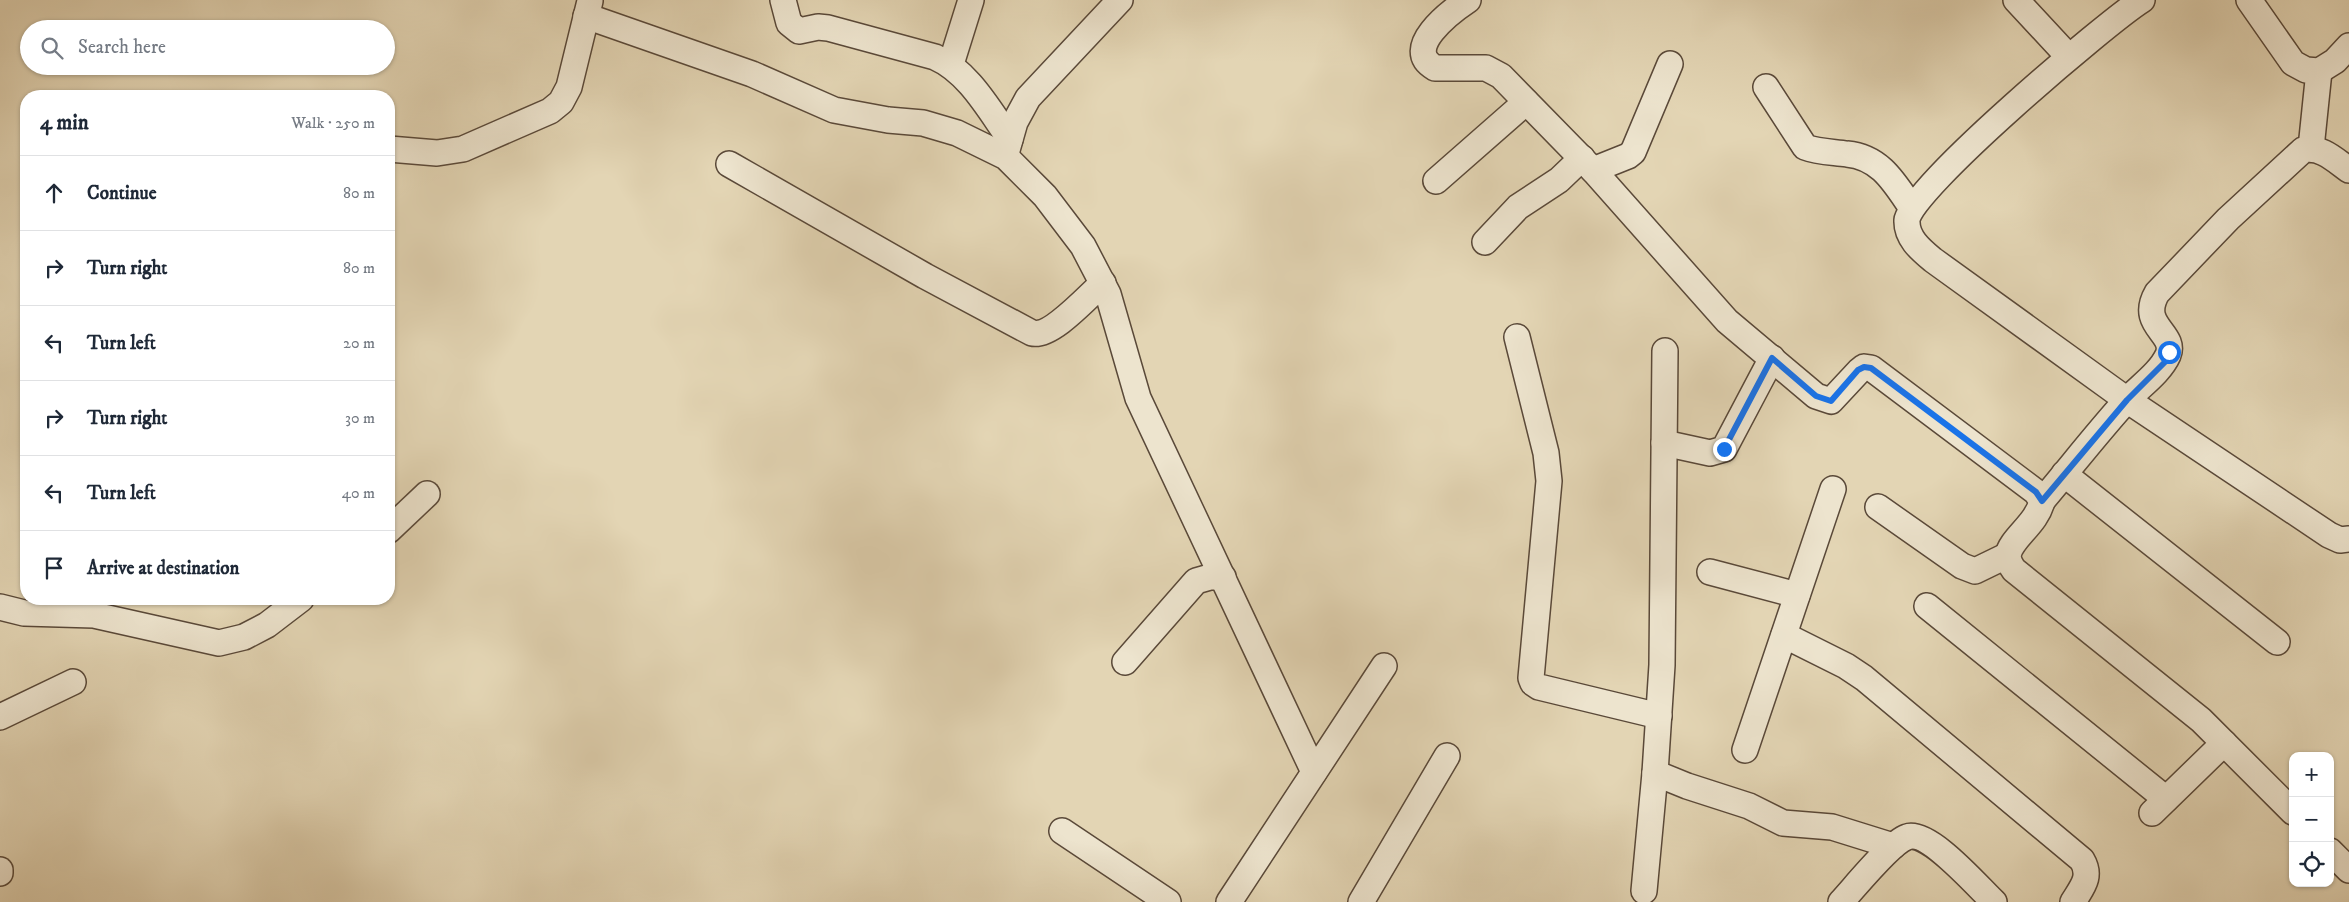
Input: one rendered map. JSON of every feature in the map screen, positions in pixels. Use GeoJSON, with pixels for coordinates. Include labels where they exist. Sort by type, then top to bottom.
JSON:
{"type":"FeatureCollection","features":[{"type":"Feature","properties":{"kind":"street"},"geometry":{"type":"LineString","coordinates":[[783,0],[790,24],[799,31],[828,28],[935,57],[951,64],[966,80],[1008,148],[1083,246],[1108,294],[1138,398],[1314,772]]}},
{"type":"Feature","properties":{"kind":"street"},"geometry":{"type":"LineString","coordinates":[[951,64],[971,0]]}},
{"type":"Feature","properties":{"kind":"street"},"geometry":{"type":"LineString","coordinates":[[1008,148],[1017,116],[1028,98],[1120,0]]}},
{"type":"Feature","properties":{"kind":"street"},"geometry":{"type":"LineString","coordinates":[[1468,0],[1427,38],[1423,49],[1424,58],[1435,68],[1469,66],[1486,68],[1493,71],[1587,164],[1727,321],[1816,396],[1831,401],[1858,370],[1864,367],[1871,368],[2036,492],[2042,501]]}},
{"type":"Feature","properties":{"kind":"street"},"geometry":{"type":"LineString","coordinates":[[2016,0],[2068,56]]}},
{"type":"Feature","properties":{"kind":"street"},"geometry":{"type":"LineString","coordinates":[[2142,0],[2068,56],[1942,172],[1911,207],[1907,220],[1912,240],[1921,250],[2127,400],[2329,536],[2340,540],[2349,539]]}},
{"type":"Feature","properties":{"kind":"street"},"geometry":{"type":"LineString","coordinates":[[2250,0],[2293,63],[2306,70],[2319,71],[2335,61],[2349,46]]}},
{"type":"Feature","properties":{"kind":"street"},"geometry":{"type":"LineString","coordinates":[[395,150],[437,153],[463,149],[550,111],[566,95],[588,8],[752,74],[834,110],[888,120],[923,123],[1008,148]]}},
{"type":"Feature","properties":{"kind":"street"},"geometry":{"type":"LineString","coordinates":[[1484,242],[1518,207],[1559,180],[1587,164],[1628,156],[1633,152],[1670,64]]}},
{"type":"Feature","properties":{"kind":"street"},"geometry":{"type":"LineString","coordinates":[[2311,148],[2319,71]]}},
{"type":"Feature","properties":{"kind":"street"},"geometry":{"type":"LineString","coordinates":[[1766,87],[1805,147],[1813,150],[1854,154],[1878,164],[1891,177],[1911,207]]}},
{"type":"Feature","properties":{"kind":"street"},"geometry":{"type":"LineString","coordinates":[[1436,181],[1526,102]]}},
{"type":"Feature","properties":{"kind":"street"},"geometry":{"type":"LineString","coordinates":[[2289,808],[2224,742],[2177,699],[2014,570],[2009,563],[2008,555],[2038,514],[2042,501],[2127,400],[2165,362],[2169,352],[2168,343],[2150,312],[2152,302],[2157,293],[2228,220],[2303,150],[2311,148],[2321,150],[2349,170]]}},
{"type":"Feature","properties":{"kind":"street"},"geometry":{"type":"LineString","coordinates":[[729,164],[925,276],[1032,333],[1045,333],[1056,326],[1103,283]]}},
{"type":"Feature","properties":{"kind":"street"},"geometry":{"type":"LineString","coordinates":[[1518,337],[1546,453],[1548,481],[1531,678],[1533,683],[1539,687],[1659,716]]}},
{"type":"Feature","properties":{"kind":"street"},"geometry":{"type":"LineString","coordinates":[[1644,891],[1655,772],[1662,665],[1665,351]]}},
{"type":"Feature","properties":{"kind":"street"},"geometry":{"type":"LineString","coordinates":[[1664,443],[1710,453],[1724,449],[1772,358]]}},
{"type":"Feature","properties":{"kind":"street"},"geometry":{"type":"LineString","coordinates":[[2064,474],[2277,642]]}},
{"type":"Feature","properties":{"kind":"street"},"geometry":{"type":"LineString","coordinates":[[1745,750],[1833,489]]}},
{"type":"Feature","properties":{"kind":"street"},"geometry":{"type":"LineString","coordinates":[[395,524],[427,494]]}},
{"type":"Feature","properties":{"kind":"street"},"geometry":{"type":"LineString","coordinates":[[1878,507],[1962,566],[1975,571],[2008,555]]}},
{"type":"Feature","properties":{"kind":"street"},"geometry":{"type":"LineString","coordinates":[[1710,572],[1797,596]]}},
{"type":"Feature","properties":{"kind":"street"},"geometry":{"type":"LineString","coordinates":[[1125,662],[1196,581],[1202,578],[1222,577]]}},
{"type":"Feature","properties":{"kind":"street"},"geometry":{"type":"LineString","coordinates":[[0,607],[24,613],[94,615],[219,643],[244,637],[267,625],[293,605]]}},
{"type":"Feature","properties":{"kind":"street"},"geometry":{"type":"LineString","coordinates":[[1927,606],[2159,806],[2224,742]]}},
{"type":"Feature","properties":{"kind":"street"},"geometry":{"type":"LineString","coordinates":[[1784,635],[1846,666],[1864,678],[2082,860],[2088,870],[2087,880],[2073,902]]}},
{"type":"Feature","properties":{"kind":"street"},"geometry":{"type":"LineString","coordinates":[[1229,902],[1384,666]]}},
{"type":"Feature","properties":{"kind":"street"},"geometry":{"type":"LineString","coordinates":[[0,717],[73,682]]}},
{"type":"Feature","properties":{"kind":"street"},"geometry":{"type":"LineString","coordinates":[[1361,902],[1447,756]]}},
{"type":"Feature","properties":{"kind":"street"},"geometry":{"type":"LineString","coordinates":[[1655,772],[1687,786],[1749,806],[1783,823],[1832,827],[1893,846]]}},
{"type":"Feature","properties":{"kind":"street"},"geometry":{"type":"LineString","coordinates":[[1062,831],[1168,902]]}},
{"type":"Feature","properties":{"kind":"street"},"geometry":{"type":"LineString","coordinates":[[1842,902],[1893,846],[1906,837],[1917,835],[1932,843],[1994,902]]}},
{"type":"Feature","properties":{"kind":"street"},"geometry":{"type":"LineString","coordinates":[[2334,855],[2349,870]]}},
{"type":"Feature","properties":{"kind":"route"},"geometry":{"type":"LineString","coordinates":[[1724,449],[1772,358],[1816,396],[1831,401],[1858,370],[1864,367],[1871,368],[2036,492],[2042,501],[2127,400],[2165,362],[2169,352]]}}]}
